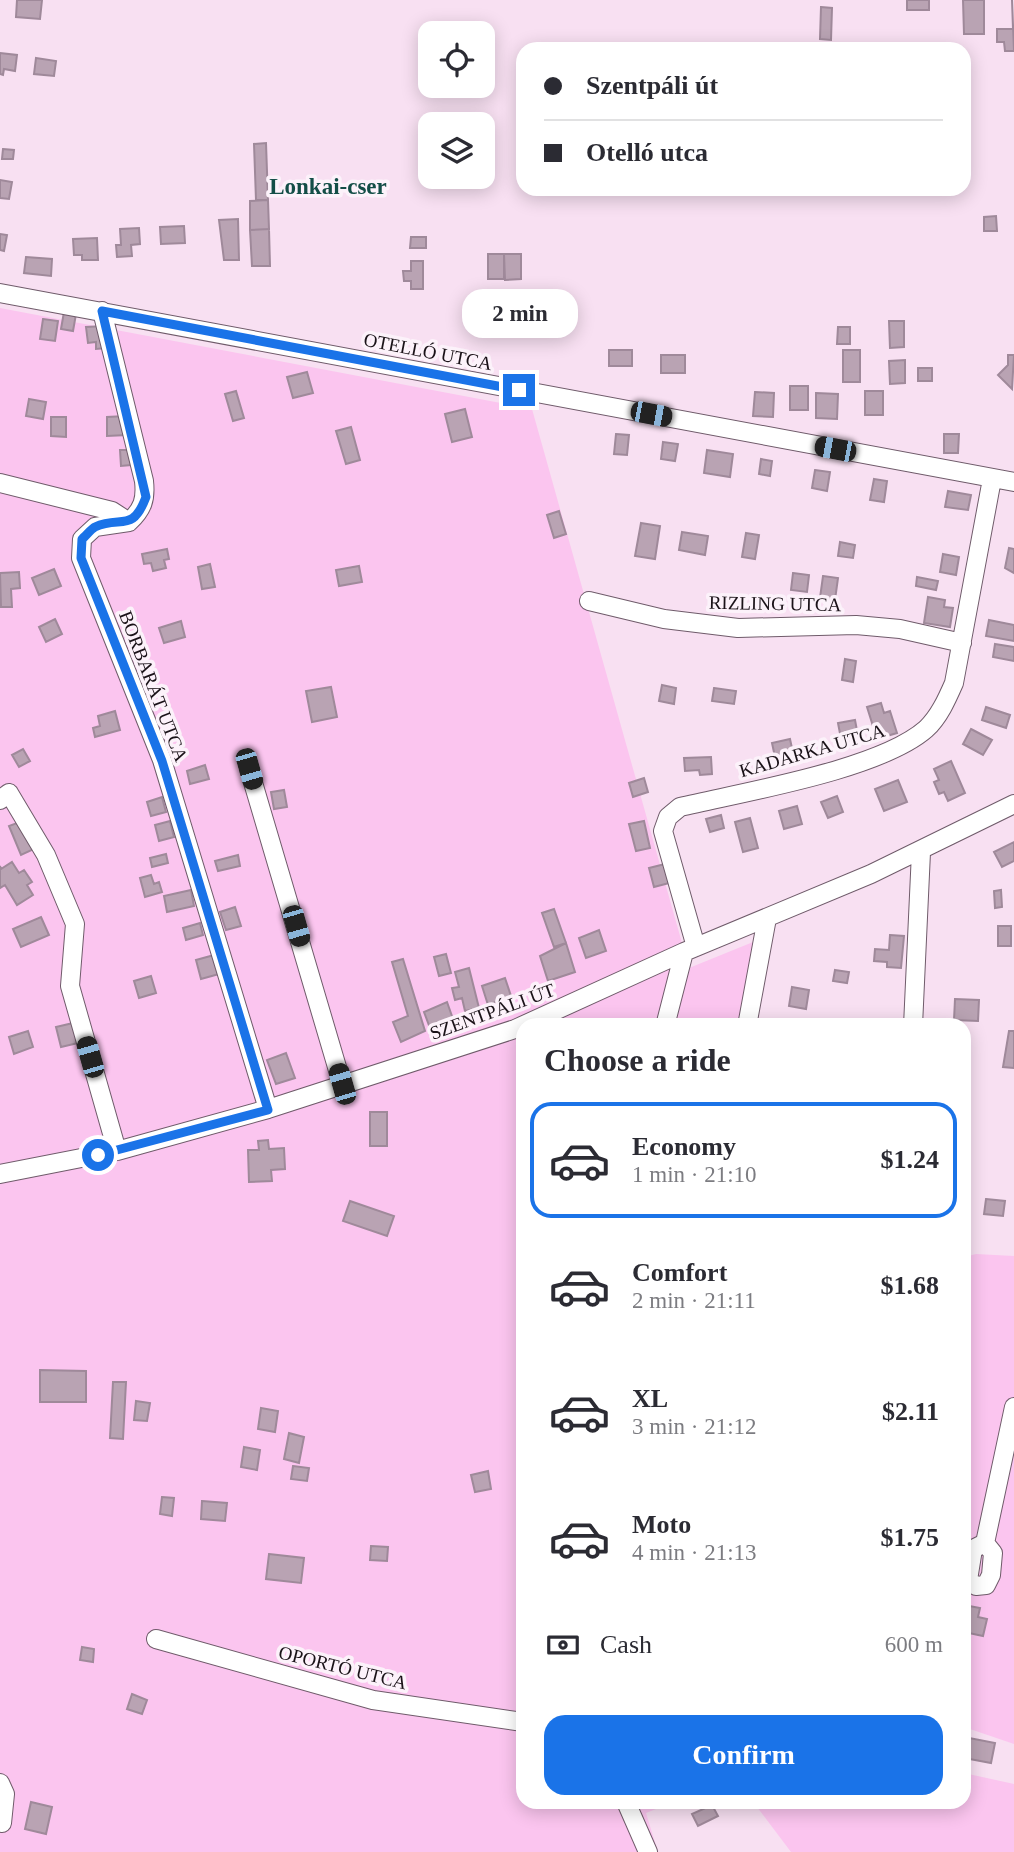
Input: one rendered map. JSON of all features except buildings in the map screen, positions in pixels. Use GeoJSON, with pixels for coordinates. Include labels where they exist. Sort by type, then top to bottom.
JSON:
{"type":"FeatureCollection","features":[{"type":"Feature","properties":{"kind":"street","name":"OTELLÓ UTCA"},"geometry":{"type":"LineString","coordinates":[[0,293],[1014,482]]}},
{"type":"Feature","properties":{"kind":"street"},"geometry":{"type":"LineString","coordinates":[[0,483],[112,511],[129,522],[140,512],[146,497],[144,481],[102,311]]}},
{"type":"Feature","properties":{"kind":"street","name":"KADARKA UTCA"},"geometry":{"type":"LineString","coordinates":[[690,949],[663,831],[668,817],[680,807],[863,761],[903,745],[927,728],[944,706],[954,683],[992,479]]}},
{"type":"Feature","properties":{"kind":"street","name":"BORBARÁT UTCA"},"geometry":{"type":"LineString","coordinates":[[129,522],[94,527],[82,539],[81,558],[162,761],[268,1110]]}},
{"type":"Feature","properties":{"kind":"street","name":"RIZLING UTCA"},"geometry":{"type":"LineString","coordinates":[[589,601],[664,619],[738,628],[856,625],[900,629],[962,643]]}},
{"type":"Feature","properties":{"kind":"street"},"geometry":{"type":"LineString","coordinates":[[249,769],[342,1084]]}},
{"type":"Feature","properties":{"kind":"street"},"geometry":{"type":"LineString","coordinates":[[0,800],[9,793],[46,855],[75,924],[70,986],[117,1151]]}},
{"type":"Feature","properties":{"kind":"street","name":"SZENTPÁLI ÚT"},"geometry":{"type":"LineString","coordinates":[[539,1018],[690,949],[921,852],[1014,804]]}},
{"type":"Feature","properties":{"kind":"street"},"geometry":{"type":"LineString","coordinates":[[913,1018],[921,852]]}},
{"type":"Feature","properties":{"kind":"street"},"geometry":{"type":"LineString","coordinates":[[748,1018],[767,918]]}},
{"type":"Feature","properties":{"kind":"street"},"geometry":{"type":"LineString","coordinates":[[667,1018],[690,949]]}},
{"type":"Feature","properties":{"kind":"street","name":"SZENTPÁLI ÚT"},"geometry":{"type":"LineString","coordinates":[[0,1174],[117,1151],[268,1110],[516,1029]]}},
{"type":"Feature","properties":{"kind":"street"},"geometry":{"type":"LineString","coordinates":[[985,1543],[1014,1407]]}},
{"type":"Feature","properties":{"kind":"street","name":"OPORTÓ UTCA"},"geometry":{"type":"LineString","coordinates":[[156,1639],[373,1700],[516,1721]]}},
{"type":"Feature","properties":{"kind":"street"},"geometry":{"type":"LineString","coordinates":[[0,1783],[5,1794],[2,1824]]}},
{"type":"Feature","properties":{"kind":"street"},"geometry":{"type":"LineString","coordinates":[[629,1809],[648,1852]]}},
{"type":"Feature","properties":{"kind":"shaded area"},"geometry":{"type":"Polygon","coordinates":[[[0,308],[532,409],[689,968],[758,940],[742,1018],[516,1018],[516,1809],[656,1809],[646,1813],[658,1852],[0,1852],[0,308]]]}},
{"type":"Feature","properties":{"kind":"shaded area"},"geometry":{"type":"Polygon","coordinates":[[[971,1255],[1014,1256],[1014,1744],[971,1729],[971,1255]]]}},
{"type":"Feature","properties":{"kind":"shaded area"},"geometry":{"type":"Polygon","coordinates":[[[971,1775],[1014,1784],[1014,1852],[791,1852],[759,1809],[971,1809],[971,1775]]]}},
{"type":"Feature","properties":{"kind":"district","name":"Lonkai-cser"},"geometry":{"type":"Point","coordinates":[328,186]}},
{"type":"Feature","properties":{"kind":"route"},"geometry":{"type":"LineString","coordinates":[[98,1155],[268,1110],[162,761],[81,558],[82,539],[94,527],[129,522],[140,512],[146,497],[102,311],[519,390]]}}]}
